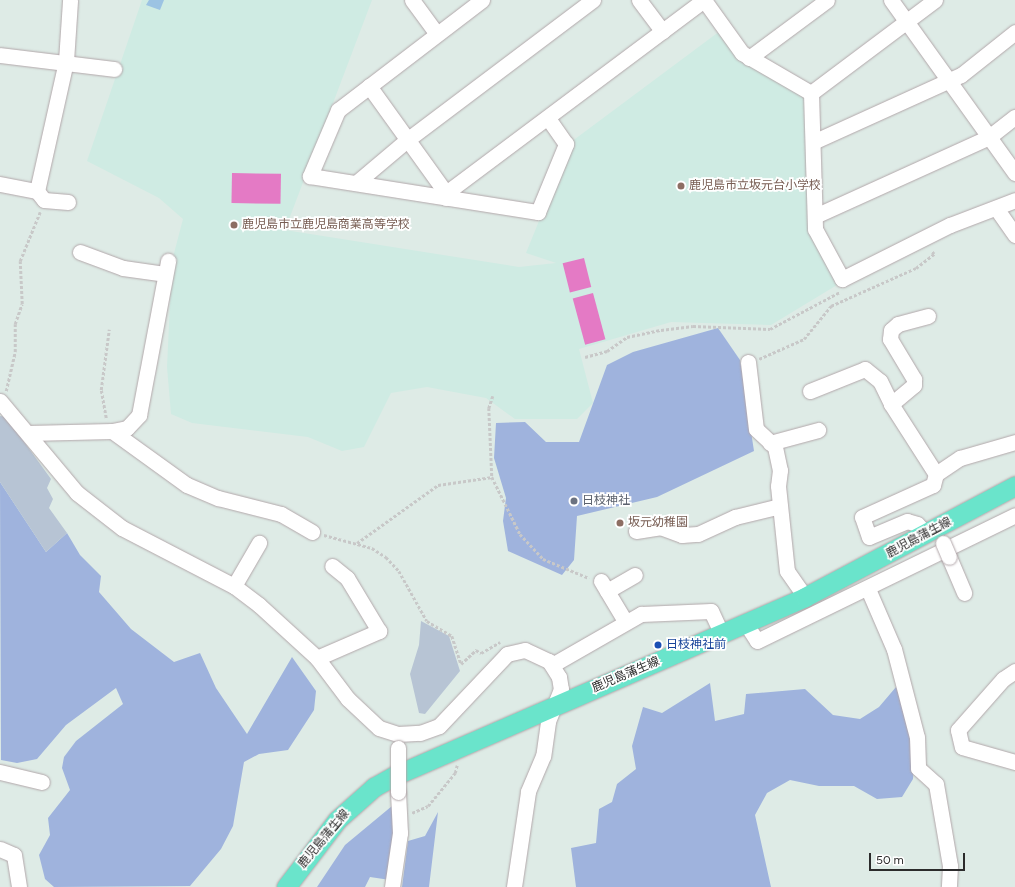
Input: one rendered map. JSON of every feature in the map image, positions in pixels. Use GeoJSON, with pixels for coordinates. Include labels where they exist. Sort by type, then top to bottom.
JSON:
{"type":"FeatureCollection","features":[{"type":"Feature","properties":{"kind":"main road","name":"鹿児島蒲生線"},"geometry":{"type":"LineString","coordinates":[[286,887],[337,820],[374,787],[558,704],[722,635],[805,597],[935,535],[1015,486]]}},
{"type":"Feature","properties":{"kind":"street"},"geometry":{"type":"LineString","coordinates":[[40,196],[66,61],[70,0]]}},
{"type":"Feature","properties":{"kind":"street"},"geometry":{"type":"LineString","coordinates":[[412,0],[437,34]]}},
{"type":"Feature","properties":{"kind":"street"},"geometry":{"type":"LineString","coordinates":[[482,0],[338,110],[310,176],[446,196],[538,212],[566,144],[548,118]]}},
{"type":"Feature","properties":{"kind":"street"},"geometry":{"type":"LineString","coordinates":[[356,183],[407,140],[593,0]]}},
{"type":"Feature","properties":{"kind":"street"},"geometry":{"type":"LineString","coordinates":[[639,0],[662,31]]}},
{"type":"Feature","properties":{"kind":"street"},"geometry":{"type":"LineString","coordinates":[[446,196],[704,0],[749,58],[811,93]]}},
{"type":"Feature","properties":{"kind":"street"},"geometry":{"type":"LineString","coordinates":[[749,58],[826,0]]}},
{"type":"Feature","properties":{"kind":"street"},"geometry":{"type":"LineString","coordinates":[[891,0],[1015,173]]}},
{"type":"Feature","properties":{"kind":"street"},"geometry":{"type":"LineString","coordinates":[[811,93],[935,0]]}},
{"type":"Feature","properties":{"kind":"street"},"geometry":{"type":"LineString","coordinates":[[813,142],[947,79],[961,74],[1015,32]]}},
{"type":"Feature","properties":{"kind":"street"},"geometry":{"type":"LineString","coordinates":[[0,55],[66,61],[114,69]]}},
{"type":"Feature","properties":{"kind":"street"},"geometry":{"type":"LineString","coordinates":[[369,86],[446,196]]}},
{"type":"Feature","properties":{"kind":"street"},"geometry":{"type":"LineString","coordinates":[[811,93],[815,229],[842,279],[950,225],[1015,200]]}},
{"type":"Feature","properties":{"kind":"street"},"geometry":{"type":"LineString","coordinates":[[815,216],[988,137],[1015,117]]}},
{"type":"Feature","properties":{"kind":"street"},"geometry":{"type":"LineString","coordinates":[[0,184],[40,196],[68,202]]}},
{"type":"Feature","properties":{"kind":"street"},"geometry":{"type":"LineString","coordinates":[[996,208],[1015,235]]}},
{"type":"Feature","properties":{"kind":"street"},"geometry":{"type":"LineString","coordinates":[[28,433],[112,431],[127,428],[139,415],[166,268],[123,268],[80,252]]}},
{"type":"Feature","properties":{"kind":"street"},"geometry":{"type":"LineString","coordinates":[[891,404],[914,385],[914,379],[890,339],[891,330],[898,324],[928,316]]}},
{"type":"Feature","properties":{"kind":"street"},"geometry":{"type":"LineString","coordinates":[[748,362],[756,429],[770,443],[780,470],[780,506],[787,571],[805,597]]}},
{"type":"Feature","properties":{"kind":"street"},"geometry":{"type":"LineString","coordinates":[[810,391],[865,369],[880,381],[891,404],[936,474]]}},
{"type":"Feature","properties":{"kind":"street"},"geometry":{"type":"LineString","coordinates":[[1,403],[28,433],[77,493],[122,528],[234,586],[317,658],[365,718],[398,741]]}},
{"type":"Feature","properties":{"kind":"street"},"geometry":{"type":"LineString","coordinates":[[770,443],[818,430]]}},
{"type":"Feature","properties":{"kind":"street"},"geometry":{"type":"LineString","coordinates":[[112,431],[186,486],[218,498],[281,514],[312,532]]}},
{"type":"Feature","properties":{"kind":"street"},"geometry":{"type":"LineString","coordinates":[[964,593],[949,557],[935,535],[917,524],[908,521],[869,537],[862,517],[933,485],[936,474],[960,458],[1015,442]]}},
{"type":"Feature","properties":{"kind":"street"},"geometry":{"type":"LineString","coordinates":[[636,531],[660,527],[682,535],[698,534],[735,517],[780,506]]}},
{"type":"Feature","properties":{"kind":"street"},"geometry":{"type":"LineString","coordinates":[[746,624],[757,641],[868,589],[1015,515]]}},
{"type":"Feature","properties":{"kind":"street"},"geometry":{"type":"LineString","coordinates":[[234,586],[259,543]]}},
{"type":"Feature","properties":{"kind":"street"},"geometry":{"type":"LineString","coordinates":[[317,658],[379,631],[347,578],[332,566]]}},
{"type":"Feature","properties":{"kind":"street"},"geometry":{"type":"LineString","coordinates":[[625,622],[604,586],[635,575]]}},
{"type":"Feature","properties":{"kind":"street"},"geometry":{"type":"LineString","coordinates":[[868,589],[894,650],[917,737],[918,768],[936,784],[950,866],[949,887]]}},
{"type":"Feature","properties":{"kind":"street"},"geometry":{"type":"LineString","coordinates":[[552,665],[641,614],[711,611],[722,635]]}},
{"type":"Feature","properties":{"kind":"street"},"geometry":{"type":"LineString","coordinates":[[398,741],[439,726],[507,654],[534,651],[552,665],[561,689],[558,704],[548,722],[543,756],[528,792],[514,887]]}},
{"type":"Feature","properties":{"kind":"street"},"geometry":{"type":"LineString","coordinates":[[1015,672],[1002,679],[958,730],[962,747],[1015,762]]}},
{"type":"Feature","properties":{"kind":"street"},"geometry":{"type":"LineString","coordinates":[[392,887],[400,819],[398,792],[398,741]]}},
{"type":"Feature","properties":{"kind":"street"},"geometry":{"type":"LineString","coordinates":[[0,772],[42,782]]}},
{"type":"Feature","properties":{"kind":"street"},"geometry":{"type":"LineString","coordinates":[[0,849],[14,855],[20,887]]}},
{"type":"Feature","properties":{"kind":"path"},"geometry":{"type":"LineString","coordinates":[[1,403],[22,304],[20,261],[40,196]]}},
{"type":"Feature","properties":{"kind":"path"},"geometry":{"type":"LineString","coordinates":[[748,362],[804,339],[831,306],[916,268],[934,254],[929,249],[922,252]]}},
{"type":"Feature","properties":{"kind":"path"},"geometry":{"type":"LineString","coordinates":[[585,357],[607,351],[627,337],[661,330],[693,326],[770,329],[843,290]]}},
{"type":"Feature","properties":{"kind":"path"},"geometry":{"type":"LineString","coordinates":[[109,330],[101,390],[112,431]]}},
{"type":"Feature","properties":{"kind":"path"},"geometry":{"type":"LineString","coordinates":[[493,396],[489,408],[492,477],[520,534],[543,559],[604,586]]}},
{"type":"Feature","properties":{"kind":"path"},"geometry":{"type":"LineString","coordinates":[[357,543],[438,485],[492,477]]}},
{"type":"Feature","properties":{"kind":"path"},"geometry":{"type":"LineString","coordinates":[[312,532],[357,543],[381,554],[399,571],[427,621],[452,636],[461,664],[476,650],[481,653],[504,641],[507,654]]}},
{"type":"Feature","properties":{"kind":"path"},"geometry":{"type":"LineString","coordinates":[[400,819],[428,806],[455,773],[457,764]]}},
{"type":"Feature","properties":{"kind":"shaded area","name":"鹿児島市立鹿児島商業高等学校"},"geometry":{"type":"Polygon","coordinates":[[[142,0],[372,0],[285,230],[519,267],[556,263],[526,253],[571,142],[720,31],[805,95],[810,229],[837,285],[771,325],[671,322],[579,349],[593,403],[577,419],[515,419],[486,398],[427,387],[391,393],[364,447],[342,451],[308,437],[192,423],[171,414],[167,367],[172,261],[183,219],[159,198],[87,161],[142,0]]]}},
{"type":"Feature","properties":{"kind":"shaded area"},"geometry":{"type":"Polygon","coordinates":[[[149,0],[164,0],[160,10],[146,5],[149,0]]]}},
{"type":"Feature","properties":{"kind":"shaded area"},"geometry":{"type":"Polygon","coordinates":[[[232,173],[281,174],[280,204],[231,203],[232,173]]]}},
{"type":"Feature","properties":{"kind":"shaded area"},"geometry":{"type":"Polygon","coordinates":[[[584,258],[591,287],[570,292],[563,263],[584,258]]]}},
{"type":"Feature","properties":{"kind":"shaded area"},"geometry":{"type":"Polygon","coordinates":[[[593,293],[605,339],[585,345],[573,298],[593,293]]]}},
{"type":"Feature","properties":{"kind":"shaded area"},"geometry":{"type":"Polygon","coordinates":[[[718,328],[740,360],[754,451],[657,497],[577,516],[574,560],[562,575],[508,551],[503,521],[506,498],[494,458],[496,423],[525,422],[546,442],[579,442],[607,365],[633,352],[718,328]]]}},
{"type":"Feature","properties":{"kind":"shaded area"},"geometry":{"type":"Polygon","coordinates":[[[0,416],[6,417],[51,479],[47,488],[53,499],[49,508],[67,533],[46,552],[0,482],[0,416]]]}},
{"type":"Feature","properties":{"kind":"shaded area"},"geometry":{"type":"Polygon","coordinates":[[[0,482],[46,552],[67,533],[80,555],[101,576],[99,592],[131,629],[174,662],[200,653],[216,688],[247,734],[292,657],[316,691],[314,710],[288,750],[259,754],[244,762],[233,826],[221,849],[190,886],[54,887],[45,879],[39,855],[50,835],[48,818],[70,790],[62,768],[64,757],[76,741],[123,704],[116,688],[66,725],[37,759],[17,763],[1,760],[0,482]]]}},
{"type":"Feature","properties":{"kind":"shaded area"},"geometry":{"type":"Polygon","coordinates":[[[421,621],[449,636],[460,671],[425,714],[419,713],[410,674],[419,645],[421,621]]]}},
{"type":"Feature","properties":{"kind":"shaded area"},"geometry":{"type":"Polygon","coordinates":[[[710,683],[715,721],[744,714],[746,694],[805,689],[833,715],[860,719],[879,707],[896,687],[916,737],[913,779],[902,797],[877,799],[854,786],[819,786],[790,780],[767,793],[755,815],[771,887],[576,887],[571,848],[596,843],[599,809],[612,802],[617,784],[636,769],[632,746],[643,707],[662,713],[710,683]]]}},
{"type":"Feature","properties":{"kind":"shaded area"},"geometry":{"type":"Polygon","coordinates":[[[392,806],[395,836],[390,880],[370,877],[365,887],[317,887],[345,845],[392,806]]]}},
{"type":"Feature","properties":{"kind":"shaded area"},"geometry":{"type":"Polygon","coordinates":[[[438,812],[429,887],[402,887],[408,841],[425,836],[438,812]]]}},
{"type":"Feature","properties":{"kind":"place","name":"鹿児島市立坂元台小学校"},"geometry":{"type":"Point","coordinates":[681,186]}},
{"type":"Feature","properties":{"kind":"place","name":"鹿児島市立鹿児島商業高等学校"},"geometry":{"type":"Point","coordinates":[234,225]}},
{"type":"Feature","properties":{"kind":"place","name":"日枝神社"},"geometry":{"type":"Point","coordinates":[574,501]}},
{"type":"Feature","properties":{"kind":"place","name":"坂元幼稚園"},"geometry":{"type":"Point","coordinates":[620,523]}},
{"type":"Feature","properties":{"kind":"place","name":"日枝神社前"},"geometry":{"type":"Point","coordinates":[658,645]}}]}
